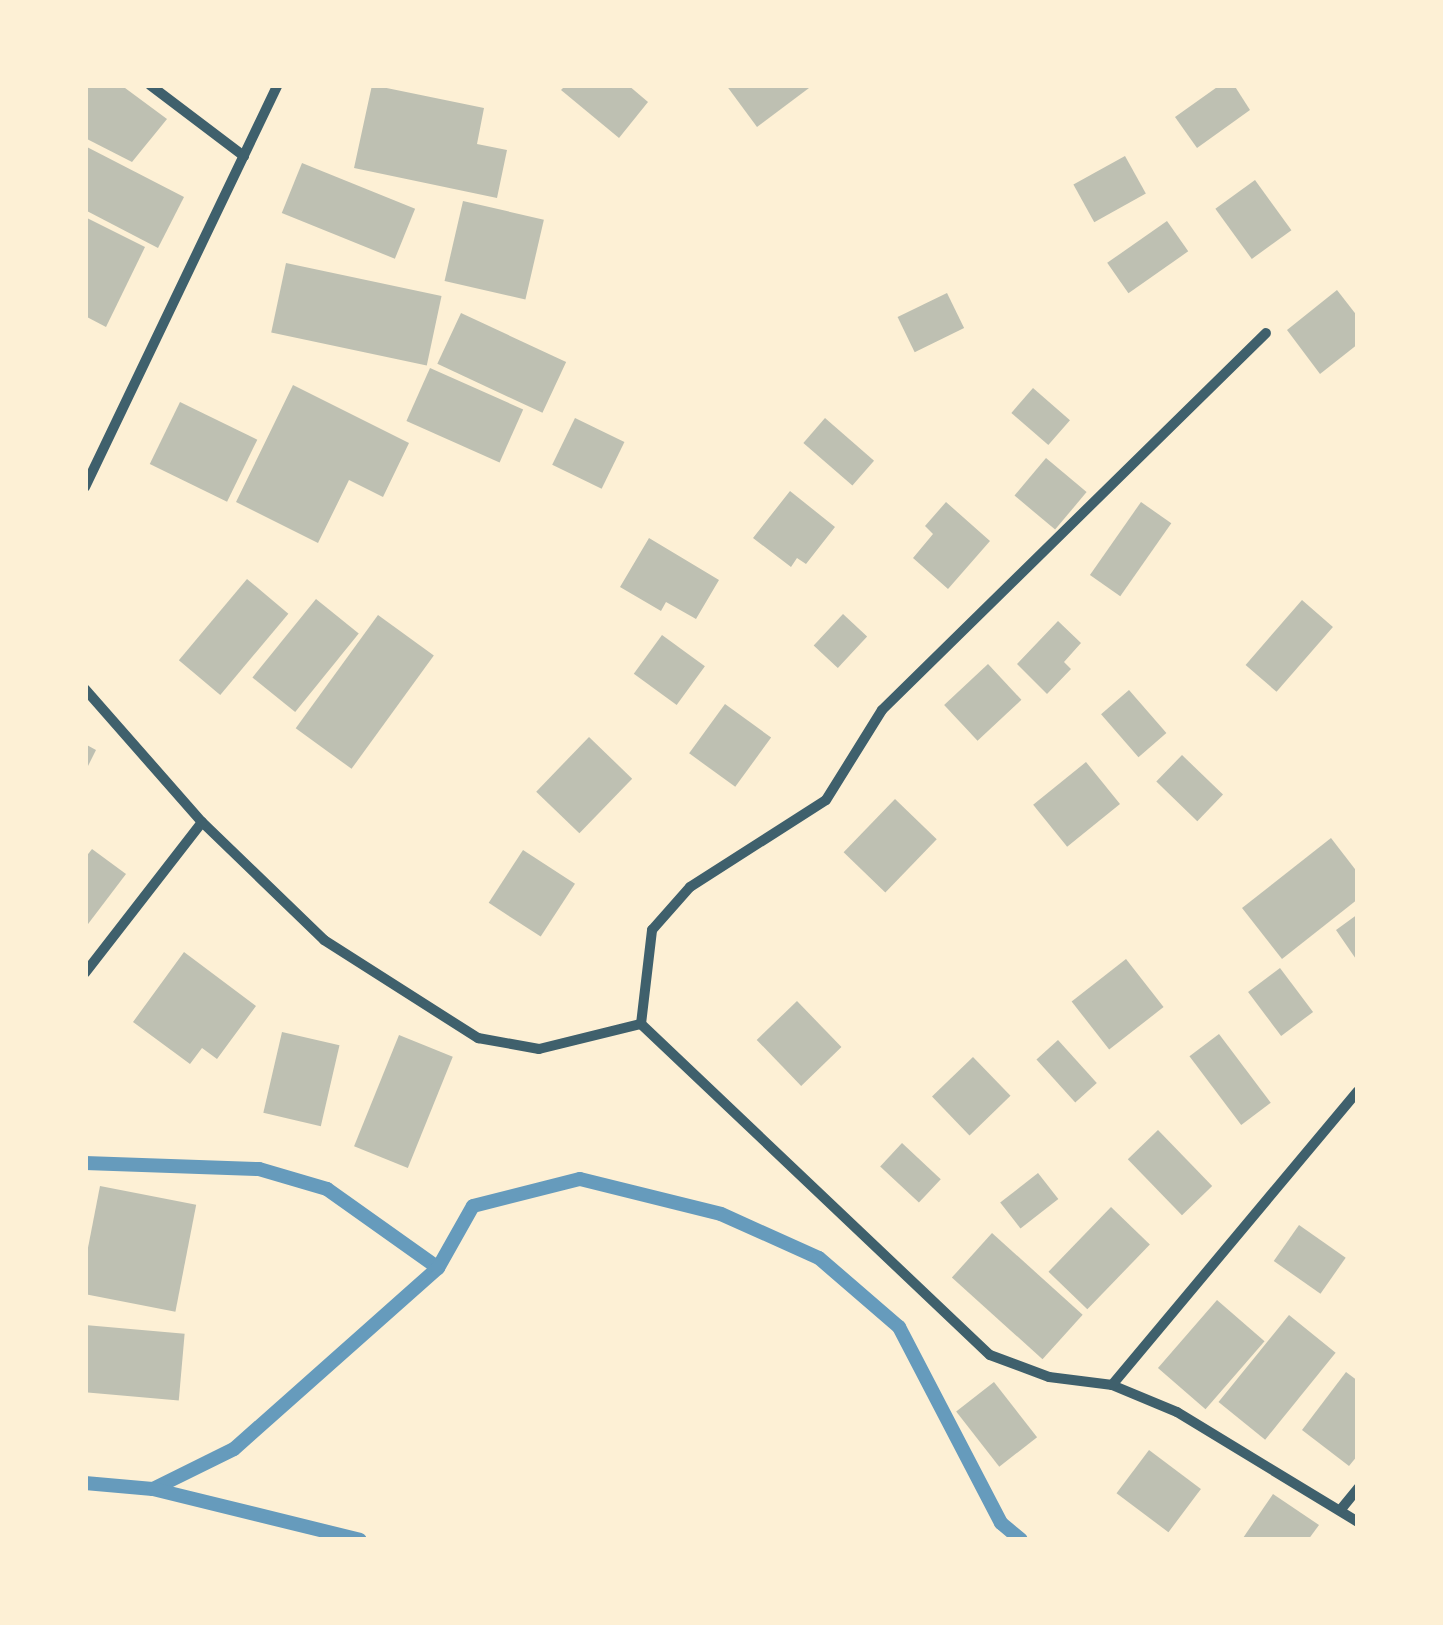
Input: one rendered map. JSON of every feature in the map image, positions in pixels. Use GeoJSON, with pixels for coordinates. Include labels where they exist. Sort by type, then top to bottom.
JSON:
{"type":"FeatureCollection","features":[{"type":"Feature","properties":{"kind":"street"},"geometry":{"type":"LineString","coordinates":[[150,85],[244,156]]}},
{"type":"Feature","properties":{"kind":"street"},"geometry":{"type":"LineString","coordinates":[[85,487],[278,85]]}},
{"type":"Feature","properties":{"kind":"street"},"geometry":{"type":"LineString","coordinates":[[642,1024],[652,930],[690,887],[826,800],[882,710],[1266,333]]}},
{"type":"Feature","properties":{"kind":"street"},"geometry":{"type":"LineString","coordinates":[[85,690],[202,822],[324,940],[478,1038],[539,1048],[642,1024]]}},
{"type":"Feature","properties":{"kind":"street"},"geometry":{"type":"LineString","coordinates":[[85,973],[202,822]]}},
{"type":"Feature","properties":{"kind":"street"},"geometry":{"type":"LineString","coordinates":[[642,1024],[990,1355],[1049,1377],[1112,1385],[1177,1412],[1342,1508],[1358,1522]]}},
{"type":"Feature","properties":{"kind":"street"},"geometry":{"type":"LineString","coordinates":[[1112,1385],[1358,1090]]}},
{"type":"Feature","properties":{"kind":"street"},"geometry":{"type":"LineString","coordinates":[[1342,1508],[1358,1488]]}},
{"type":"Feature","properties":{"kind":"building"},"geometry":{"type":"Polygon","coordinates":[[[85,85],[121,85],[167,119],[132,162],[85,138],[85,85]]]}},
{"type":"Feature","properties":{"kind":"building"},"geometry":{"type":"Polygon","coordinates":[[[372,85],[484,108],[477,144],[507,150],[497,198],[354,168],[372,85]]]}},
{"type":"Feature","properties":{"kind":"building"},"geometry":{"type":"Polygon","coordinates":[[[566,85],[628,85],[648,102],[619,138],[561,90],[566,85]]]}},
{"type":"Feature","properties":{"kind":"building"},"geometry":{"type":"Polygon","coordinates":[[[726,85],[813,85],[757,127],[726,85]]]}},
{"type":"Feature","properties":{"kind":"building"},"geometry":{"type":"Polygon","coordinates":[[[1220,85],[1234,85],[1250,110],[1197,148],[1175,117],[1220,85]]]}},
{"type":"Feature","properties":{"kind":"building"},"geometry":{"type":"Polygon","coordinates":[[[85,146],[184,197],[158,248],[85,210],[85,146]]]}},
{"type":"Feature","properties":{"kind":"building"},"geometry":{"type":"Polygon","coordinates":[[[1125,156],[1146,194],[1094,222],[1073,185],[1125,156]]]}},
{"type":"Feature","properties":{"kind":"building"},"geometry":{"type":"Polygon","coordinates":[[[302,163],[415,209],[395,259],[282,213],[302,163]]]}},
{"type":"Feature","properties":{"kind":"building"},"geometry":{"type":"Polygon","coordinates":[[[1255,180],[1291,230],[1252,259],[1215,209],[1255,180]]]}},
{"type":"Feature","properties":{"kind":"building"},"geometry":{"type":"Polygon","coordinates":[[[463,201],[544,220],[525,300],[445,281],[463,201]]]}},
{"type":"Feature","properties":{"kind":"building"},"geometry":{"type":"Polygon","coordinates":[[[85,217],[145,247],[106,327],[85,316],[85,217]]]}},
{"type":"Feature","properties":{"kind":"building"},"geometry":{"type":"Polygon","coordinates":[[[1167,221],[1188,251],[1128,293],[1107,263],[1167,221]]]}},
{"type":"Feature","properties":{"kind":"building"},"geometry":{"type":"Polygon","coordinates":[[[286,263],[442,296],[427,366],[271,332],[286,263]]]}},
{"type":"Feature","properties":{"kind":"building"},"geometry":{"type":"Polygon","coordinates":[[[1337,290],[1358,317],[1358,344],[1320,374],[1287,330],[1337,290]]]}},
{"type":"Feature","properties":{"kind":"building"},"geometry":{"type":"Polygon","coordinates":[[[947,293],[964,328],[915,352],[898,317],[947,293]]]}},
{"type":"Feature","properties":{"kind":"building"},"geometry":{"type":"Polygon","coordinates":[[[461,313],[566,362],[542,413],[437,364],[461,313]]]}},
{"type":"Feature","properties":{"kind":"building"},"geometry":{"type":"Polygon","coordinates":[[[430,368],[523,409],[500,462],[406,421],[430,368]]]}},
{"type":"Feature","properties":{"kind":"building"},"geometry":{"type":"Polygon","coordinates":[[[293,385],[409,443],[383,497],[349,480],[318,543],[236,502],[293,385]]]}},
{"type":"Feature","properties":{"kind":"building"},"geometry":{"type":"Polygon","coordinates":[[[1033,388],[1070,420],[1048,445],[1011,413],[1033,388]]]}},
{"type":"Feature","properties":{"kind":"building"},"geometry":{"type":"Polygon","coordinates":[[[180,402],[257,440],[227,502],[150,464],[180,402]]]}},
{"type":"Feature","properties":{"kind":"building"},"geometry":{"type":"Polygon","coordinates":[[[575,418],[624,442],[602,489],[552,465],[575,418]]]}},
{"type":"Feature","properties":{"kind":"building"},"geometry":{"type":"Polygon","coordinates":[[[825,418],[874,461],[852,486],[803,443],[825,418]]]}},
{"type":"Feature","properties":{"kind":"building"},"geometry":{"type":"Polygon","coordinates":[[[1046,458],[1087,492],[1055,530],[1015,496],[1046,458]]]}},
{"type":"Feature","properties":{"kind":"building"},"geometry":{"type":"Polygon","coordinates":[[[790,491],[835,527],[806,564],[797,558],[791,567],[753,538],[790,491]]]}},
{"type":"Feature","properties":{"kind":"building"},"geometry":{"type":"Polygon","coordinates":[[[946,502],[990,541],[948,589],[913,558],[933,534],[925,526],[946,502]]]}},
{"type":"Feature","properties":{"kind":"building"},"geometry":{"type":"Polygon","coordinates":[[[1141,502],[1171,523],[1120,596],[1090,575],[1141,502]]]}},
{"type":"Feature","properties":{"kind":"building"},"geometry":{"type":"Polygon","coordinates":[[[649,538],[719,580],[696,619],[666,602],[661,611],[620,587],[649,538]]]}},
{"type":"Feature","properties":{"kind":"building"},"geometry":{"type":"Polygon","coordinates":[[[247,579],[288,614],[220,695],[179,660],[247,579]]]}},
{"type":"Feature","properties":{"kind":"building"},"geometry":{"type":"Polygon","coordinates":[[[316,599],[359,634],[295,712],[252,677],[316,599]]]}},
{"type":"Feature","properties":{"kind":"building"},"geometry":{"type":"Polygon","coordinates":[[[1302,600],[1333,627],[1277,692],[1246,665],[1302,600]]]}},
{"type":"Feature","properties":{"kind":"building"},"geometry":{"type":"Polygon","coordinates":[[[843,614],[867,637],[838,668],[814,645],[843,614]]]}},
{"type":"Feature","properties":{"kind":"building"},"geometry":{"type":"Polygon","coordinates":[[[378,615],[434,656],[352,769],[296,728],[378,615]]]}},
{"type":"Feature","properties":{"kind":"building"},"geometry":{"type":"Polygon","coordinates":[[[1058,621],[1081,643],[1064,662],[1071,669],[1047,694],[1017,664],[1058,621]]]}},
{"type":"Feature","properties":{"kind":"building"},"geometry":{"type":"Polygon","coordinates":[[[662,635],[705,666],[677,705],[634,674],[662,635]]]}},
{"type":"Feature","properties":{"kind":"building"},"geometry":{"type":"Polygon","coordinates":[[[988,664],[1021,700],[978,741],[944,705],[988,664]]]}},
{"type":"Feature","properties":{"kind":"building"},"geometry":{"type":"Polygon","coordinates":[[[1129,690],[1166,733],[1138,757],[1101,714],[1129,690]]]}},
{"type":"Feature","properties":{"kind":"building"},"geometry":{"type":"Polygon","coordinates":[[[725,704],[771,738],[735,787],[689,753],[725,704]]]}},
{"type":"Feature","properties":{"kind":"building"},"geometry":{"type":"Polygon","coordinates":[[[589,737],[632,779],[579,833],[536,792],[589,737]]]}},
{"type":"Feature","properties":{"kind":"building"},"geometry":{"type":"Polygon","coordinates":[[[85,744],[96,750],[85,772],[85,744]]]}},
{"type":"Feature","properties":{"kind":"building"},"geometry":{"type":"Polygon","coordinates":[[[1182,755],[1223,795],[1197,821],[1156,782],[1182,755]]]}},
{"type":"Feature","properties":{"kind":"building"},"geometry":{"type":"Polygon","coordinates":[[[1086,762],[1120,804],[1067,847],[1033,805],[1086,762]]]}},
{"type":"Feature","properties":{"kind":"building"},"geometry":{"type":"Polygon","coordinates":[[[895,799],[937,839],[885,893],[844,852],[895,799]]]}},
{"type":"Feature","properties":{"kind":"building"},"geometry":{"type":"Polygon","coordinates":[[[1331,838],[1358,873],[1358,899],[1282,959],[1242,908],[1331,838]]]}},
{"type":"Feature","properties":{"kind":"building"},"geometry":{"type":"Polygon","coordinates":[[[92,849],[126,874],[85,928],[85,858],[92,849]]]}},
{"type":"Feature","properties":{"kind":"building"},"geometry":{"type":"Polygon","coordinates":[[[523,850],[575,884],[541,937],[489,903],[523,850]]]}},
{"type":"Feature","properties":{"kind":"building"},"geometry":{"type":"Polygon","coordinates":[[[1358,914],[1358,962],[1336,930],[1358,914]]]}},
{"type":"Feature","properties":{"kind":"building"},"geometry":{"type":"Polygon","coordinates":[[[184,952],[256,1006],[217,1059],[202,1048],[190,1064],[133,1022],[184,952]]]}},
{"type":"Feature","properties":{"kind":"building"},"geometry":{"type":"Polygon","coordinates":[[[1126,959],[1164,1007],[1109,1050],[1072,1001],[1126,959]]]}},
{"type":"Feature","properties":{"kind":"building"},"geometry":{"type":"Polygon","coordinates":[[[1280,968],[1313,1012],[1281,1036],[1248,992],[1280,968]]]}},
{"type":"Feature","properties":{"kind":"building"},"geometry":{"type":"Polygon","coordinates":[[[797,1001],[841,1047],[801,1086],[757,1040],[797,1001]]]}},
{"type":"Feature","properties":{"kind":"building"},"geometry":{"type":"Polygon","coordinates":[[[282,1032],[339,1045],[321,1126],[263,1113],[282,1032]]]}},
{"type":"Feature","properties":{"kind":"building"},"geometry":{"type":"Polygon","coordinates":[[[1219,1034],[1271,1103],[1241,1125],[1189,1056],[1219,1034]]]}},
{"type":"Feature","properties":{"kind":"building"},"geometry":{"type":"Polygon","coordinates":[[[399,1035],[453,1057],[408,1168],[354,1146],[399,1035]]]}},
{"type":"Feature","properties":{"kind":"building"},"geometry":{"type":"Polygon","coordinates":[[[1058,1040],[1097,1083],[1075,1103],[1036,1059],[1058,1040]]]}},
{"type":"Feature","properties":{"kind":"building"},"geometry":{"type":"Polygon","coordinates":[[[973,1057],[1011,1096],[970,1135],[932,1097],[973,1057]]]}},
{"type":"Feature","properties":{"kind":"building"},"geometry":{"type":"Polygon","coordinates":[[[1158,1130],[1212,1186],[1182,1215],[1128,1159],[1158,1130]]]}},
{"type":"Feature","properties":{"kind":"building"},"geometry":{"type":"Polygon","coordinates":[[[902,1143],[941,1179],[919,1203],[880,1166],[902,1143]]]}},
{"type":"Feature","properties":{"kind":"building"},"geometry":{"type":"Polygon","coordinates":[[[1038,1173],[1058,1199],[1020,1229],[1000,1203],[1038,1173]]]}},
{"type":"Feature","properties":{"kind":"building"},"geometry":{"type":"Polygon","coordinates":[[[100,1186],[196,1205],[175,1312],[85,1294],[85,1263],[100,1186]]]}},
{"type":"Feature","properties":{"kind":"building"},"geometry":{"type":"Polygon","coordinates":[[[1111,1207],[1150,1245],[1087,1309],[1048,1272],[1111,1207]]]}},
{"type":"Feature","properties":{"kind":"building"},"geometry":{"type":"Polygon","coordinates":[[[1299,1225],[1346,1258],[1320,1294],[1274,1261],[1299,1225]]]}},
{"type":"Feature","properties":{"kind":"building"},"geometry":{"type":"Polygon","coordinates":[[[992,1233],[1083,1315],[1043,1359],[952,1278],[992,1233]]]}},
{"type":"Feature","properties":{"kind":"building"},"geometry":{"type":"Polygon","coordinates":[[[1217,1300],[1265,1341],[1206,1409],[1158,1368],[1217,1300]]]}},
{"type":"Feature","properties":{"kind":"building"},"geometry":{"type":"Polygon","coordinates":[[[1289,1315],[1336,1353],[1265,1440],[1219,1402],[1289,1315]]]}},
{"type":"Feature","properties":{"kind":"building"},"geometry":{"type":"Polygon","coordinates":[[[85,1325],[185,1334],[179,1400],[85,1392],[85,1325]]]}},
{"type":"Feature","properties":{"kind":"building"},"geometry":{"type":"Polygon","coordinates":[[[1346,1372],[1358,1381],[1358,1455],[1349,1466],[1302,1430],[1346,1372]]]}},
{"type":"Feature","properties":{"kind":"building"},"geometry":{"type":"Polygon","coordinates":[[[994,1382],[1037,1437],[999,1467],[956,1412],[994,1382]]]}},
{"type":"Feature","properties":{"kind":"building"},"geometry":{"type":"Polygon","coordinates":[[[1149,1450],[1201,1489],[1168,1532],[1117,1493],[1149,1450]]]}},
{"type":"Feature","properties":{"kind":"building"},"geometry":{"type":"Polygon","coordinates":[[[1273,1494],[1319,1525],[1308,1540],[1243,1538],[1273,1494]]]}},
{"type":"Feature","properties":{"kind":"waterway"},"geometry":{"type":"LineString","coordinates":[[85,1163],[259,1169],[327,1189],[438,1268]]}},
{"type":"Feature","properties":{"kind":"waterway"},"geometry":{"type":"LineString","coordinates":[[85,1483],[153,1489],[234,1449],[438,1268],[473,1206],[580,1179],[721,1214],[819,1258],[899,1327],[1001,1523],[1021,1540]]}},
{"type":"Feature","properties":{"kind":"waterway"},"geometry":{"type":"LineString","coordinates":[[153,1489],[360,1540]]}}]}
